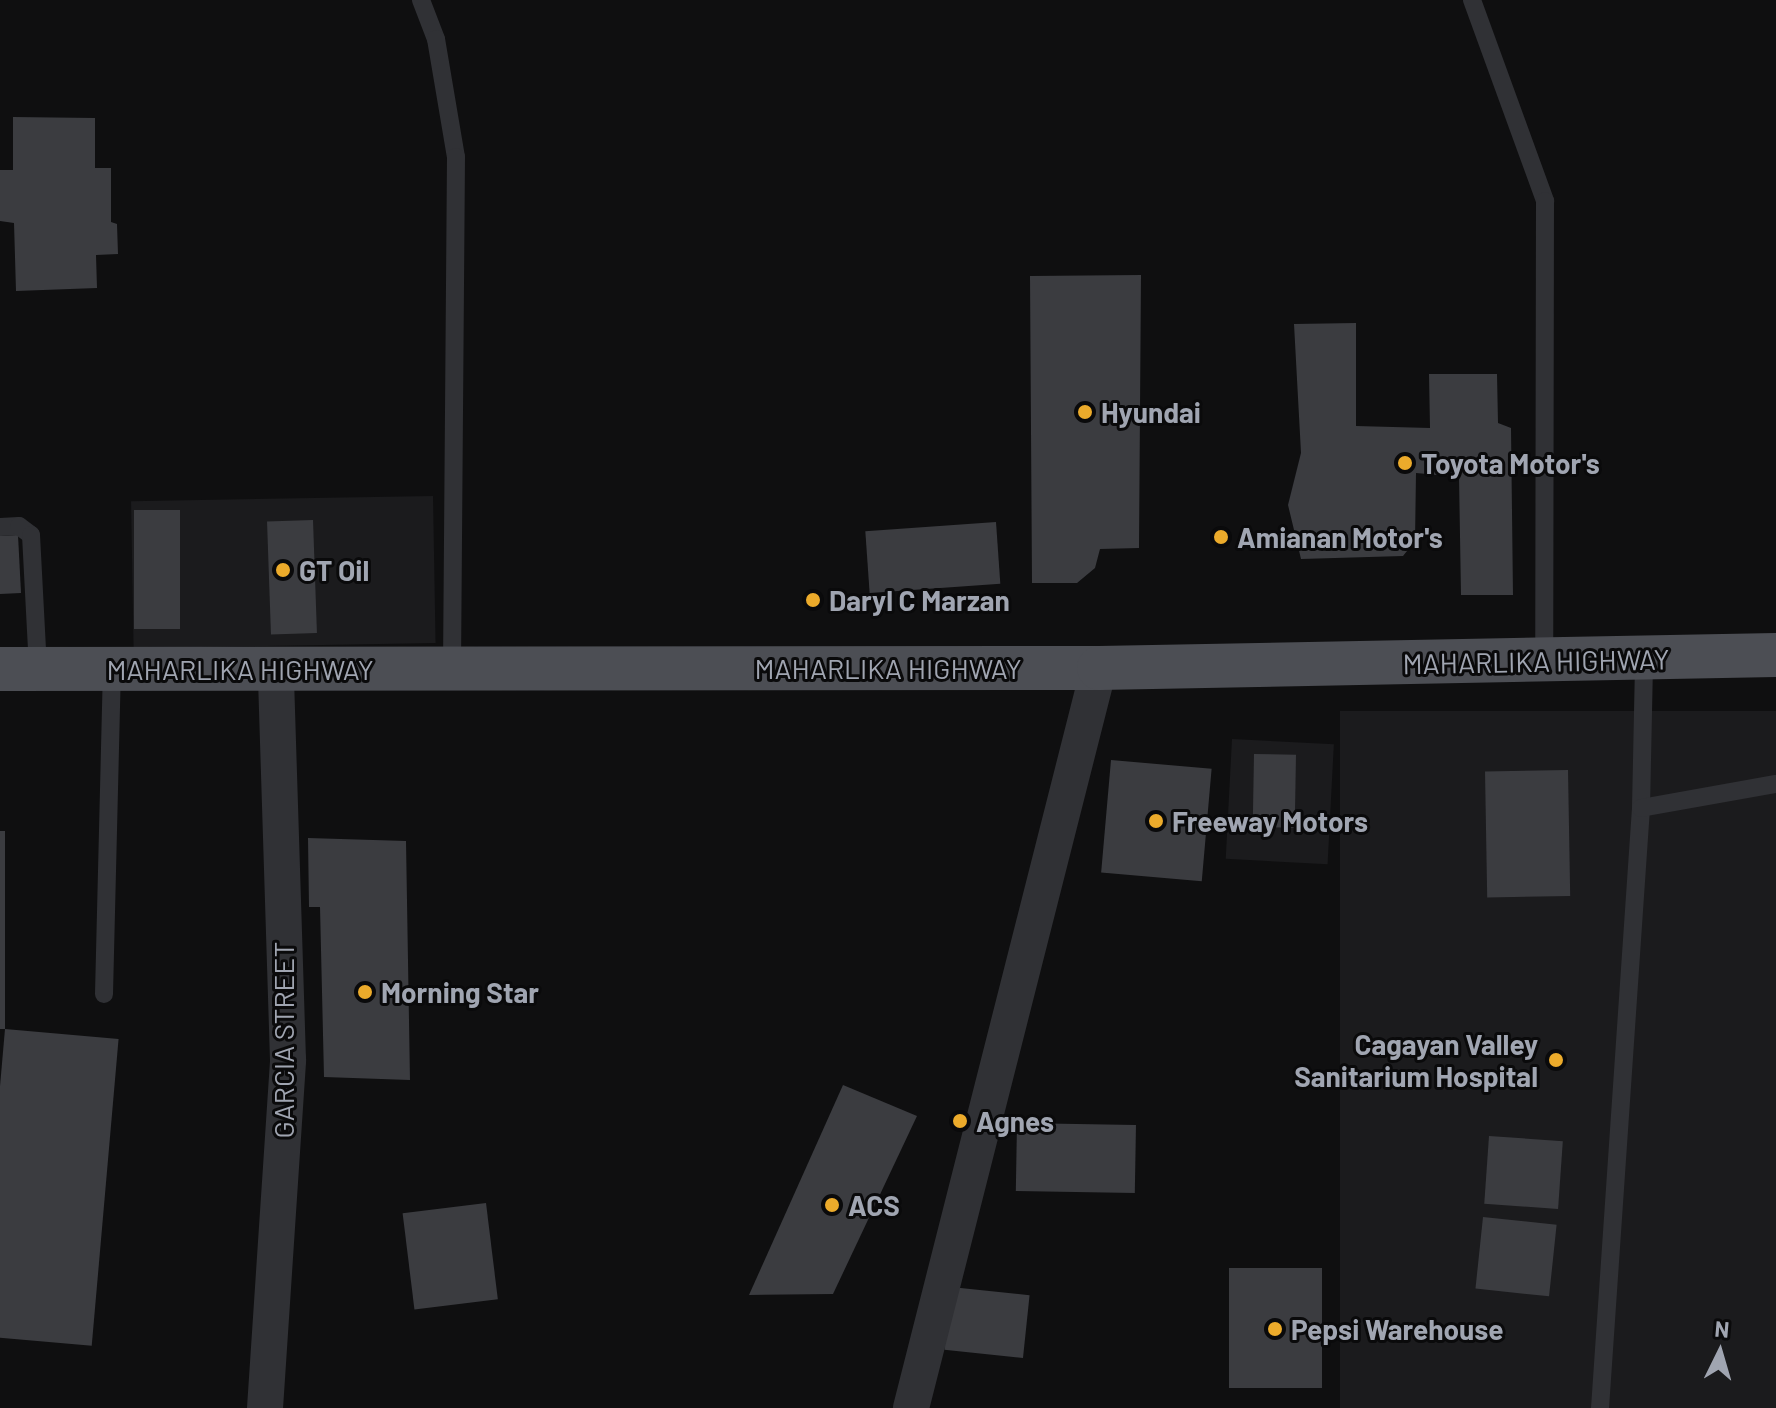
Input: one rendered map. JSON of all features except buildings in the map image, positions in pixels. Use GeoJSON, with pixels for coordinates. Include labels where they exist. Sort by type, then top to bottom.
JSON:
{"type":"FeatureCollection","features":[{"type":"Feature","properties":{"kind":"main road","name":"MAHARLIKA HIGHWAY"},"geometry":{"type":"LineString","coordinates":[[19,669],[1099,668],[1775,658]]}},
{"type":"Feature","properties":{"kind":"street"},"geometry":{"type":"LineString","coordinates":[[911,1408],[1099,668]]}},
{"type":"Feature","properties":{"kind":"street","name":"GARCIA STREET"},"geometry":{"type":"LineString","coordinates":[[265,1408],[288,1060],[276,671]]}},
{"type":"Feature","properties":{"kind":"lane"},"geometry":{"type":"LineString","coordinates":[[421,0],[436,39],[456,157],[452,667]]}},
{"type":"Feature","properties":{"kind":"lane"},"geometry":{"type":"LineString","coordinates":[[1472,0],[1545,201],[1544,661]]}},
{"type":"Feature","properties":{"kind":"lane"},"geometry":{"type":"LineString","coordinates":[[0,527],[19,526],[31,535],[19,669]]}},
{"type":"Feature","properties":{"kind":"lane"},"geometry":{"type":"LineString","coordinates":[[1600,1408],[1641,808],[1644,660]]}},
{"type":"Feature","properties":{"kind":"lane"},"geometry":{"type":"LineString","coordinates":[[104,994],[112,670]]}},
{"type":"Feature","properties":{"kind":"lane"},"geometry":{"type":"LineString","coordinates":[[1641,808],[1776,784]]}},
{"type":"Feature","properties":{"kind":"shaded area","name":"GT Oil"},"geometry":{"type":"Polygon","coordinates":[[[433,496],[436,643],[134,648],[131,501],[433,496]]]}},
{"type":"Feature","properties":{"kind":"shaded area","name":"Cagayan Valley Sanitarium Hospital"},"geometry":{"type":"Polygon","coordinates":[[[1340,711],[1776,711],[1776,1408],[1340,1408],[1340,711]]]}},
{"type":"Feature","properties":{"kind":"shaded area"},"geometry":{"type":"Polygon","coordinates":[[[1232,739],[1334,744],[1328,864],[1226,859],[1232,739]]]}},
{"type":"Feature","properties":{"kind":"place","name":"Hyundai"},"geometry":{"type":"Point","coordinates":[1085,412]}},
{"type":"Feature","properties":{"kind":"place","name":"Toyota Motor's"},"geometry":{"type":"Point","coordinates":[1405,463]}},
{"type":"Feature","properties":{"kind":"place","name":"Amianan Motor's"},"geometry":{"type":"Point","coordinates":[1221,537]}},
{"type":"Feature","properties":{"kind":"place","name":"GT Oil"},"geometry":{"type":"Point","coordinates":[283,570]}},
{"type":"Feature","properties":{"kind":"place","name":"Daryl C Marzan"},"geometry":{"type":"Point","coordinates":[813,600]}},
{"type":"Feature","properties":{"kind":"place","name":"Freeway Motors"},"geometry":{"type":"Point","coordinates":[1156,821]}},
{"type":"Feature","properties":{"kind":"place","name":"Morning Star"},"geometry":{"type":"Point","coordinates":[365,992]}},
{"type":"Feature","properties":{"kind":"place","name":"Cagayan Valley Sanitarium Hospital"},"geometry":{"type":"Point","coordinates":[1556,1060]}},
{"type":"Feature","properties":{"kind":"place","name":"Agnes"},"geometry":{"type":"Point","coordinates":[960,1121]}},
{"type":"Feature","properties":{"kind":"place","name":"ACS"},"geometry":{"type":"Point","coordinates":[832,1205]}},
{"type":"Feature","properties":{"kind":"place","name":"Pepsi Warehouse"},"geometry":{"type":"Point","coordinates":[1275,1329]}}]}
